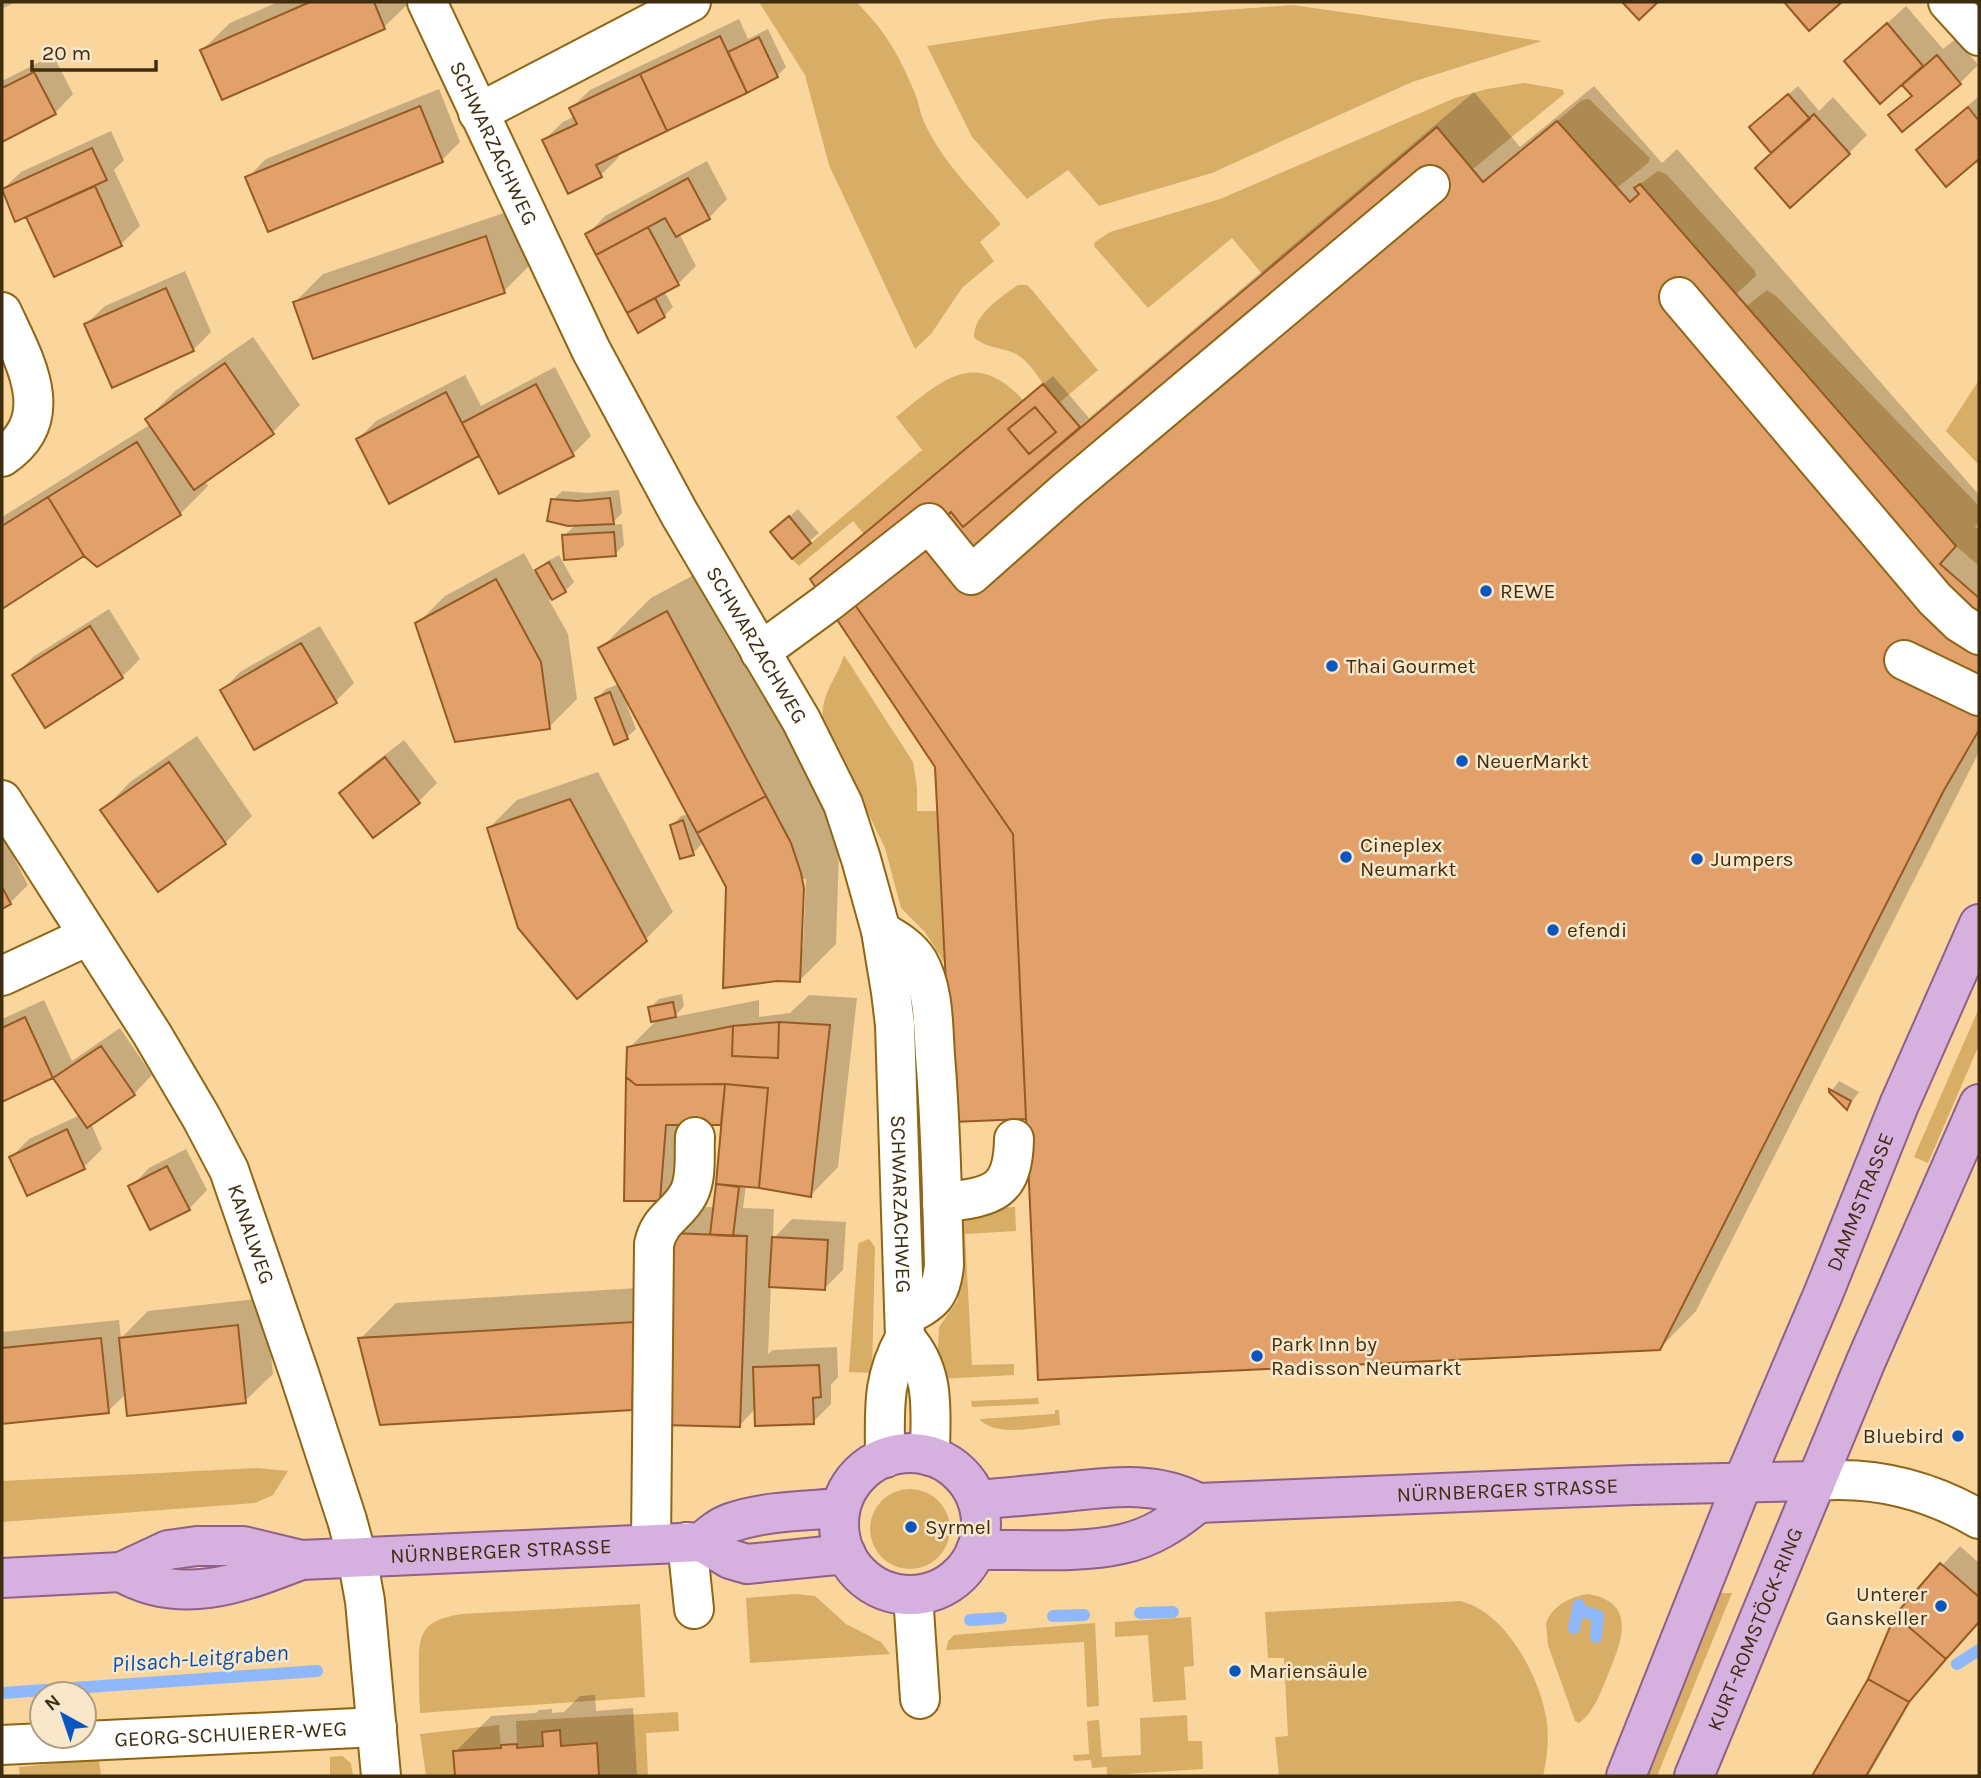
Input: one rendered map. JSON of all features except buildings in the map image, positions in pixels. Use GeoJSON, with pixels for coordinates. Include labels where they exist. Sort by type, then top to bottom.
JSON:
{"type":"FeatureCollection","features":[{"type":"Feature","properties":{"kind":"main road","name":"DAMMSTRASSE"},"geometry":{"type":"LineString","coordinates":[[1743,1482],[1824,1292],[1899,1105],[1979,924]]}},
{"type":"Feature","properties":{"kind":"main road"},"geometry":{"type":"LineString","coordinates":[[1816,1481],[1979,1104]]}},
{"type":"Feature","properties":{"kind":"main road"},"geometry":{"type":"LineString","coordinates":[[905,1454],[930,1457],[956,1470],[965,1478],[977,1500],[981,1524],[976,1550],[957,1577],[937,1590],[913,1595],[890,1592],[869,1581],[852,1565],[839,1535],[840,1508],[855,1480],[870,1466],[885,1458],[905,1454]]}},
{"type":"Feature","properties":{"kind":"main road","name":"NÜRNBERGER STRASSE"},"geometry":{"type":"LineString","coordinates":[[977,1500],[1123,1486],[1147,1486],[1176,1493],[1198,1503],[1816,1481]]}},
{"type":"Feature","properties":{"kind":"main road","name":"KURT-ROMSTÖCK-RING"},"geometry":{"type":"LineString","coordinates":[[1694,1776],[1816,1481]]}},
{"type":"Feature","properties":{"kind":"main road"},"geometry":{"type":"LineString","coordinates":[[1626,1776],[1743,1482]]}},
{"type":"Feature","properties":{"kind":"main road"},"geometry":{"type":"LineString","coordinates":[[976,1550],[1058,1549],[1125,1544],[1166,1527],[1198,1503]]}},
{"type":"Feature","properties":{"kind":"main road","name":"NÜRNBERGER STRASSE"},"geometry":{"type":"LineString","coordinates":[[2,1578],[121,1572],[168,1550],[197,1546],[243,1546],[301,1560],[680,1543],[738,1521],[840,1508]]}},
{"type":"Feature","properties":{"kind":"main road"},"geometry":{"type":"LineString","coordinates":[[680,1543],[747,1564],[846,1554]]}},
{"type":"Feature","properties":{"kind":"street","name":"SCHWARZACHWEG"},"geometry":{"type":"LineString","coordinates":[[427,2],[591,350],[674,505],[800,720],[843,804],[862,859],[881,930],[895,1025],[905,1327],[887,1380],[885,1458]]}},
{"type":"Feature","properties":{"kind":"street"},"geometry":{"type":"LineString","coordinates":[[478,113],[691,2]]}},
{"type":"Feature","properties":{"kind":"street"},"geometry":{"type":"LineString","coordinates":[[1948,2],[1979,36]]}},
{"type":"Feature","properties":{"kind":"street"},"geometry":{"type":"LineString","coordinates":[[760,652],[929,523],[971,575],[1067,490],[1430,186]]}},
{"type":"Feature","properties":{"kind":"street"},"geometry":{"type":"LineString","coordinates":[[1679,297],[1935,599],[1961,623],[1979,635]]}},
{"type":"Feature","properties":{"kind":"street"},"geometry":{"type":"LineString","coordinates":[[2,312],[28,368],[33,394],[32,416],[26,434],[2,457]]}},
{"type":"Feature","properties":{"kind":"street"},"geometry":{"type":"LineString","coordinates":[[1904,660],[1979,696]]}},
{"type":"Feature","properties":{"kind":"street","name":"KANALWEG"},"geometry":{"type":"LineString","coordinates":[[2,800],[152,1034],[229,1170],[295,1360],[357,1557],[365,1601],[381,1776]]}},
{"type":"Feature","properties":{"kind":"street"},"geometry":{"type":"LineString","coordinates":[[881,930],[908,947],[919,962],[932,1010],[940,1112],[944,1265],[942,1286],[934,1298],[905,1327],[922,1360],[928,1380],[930,1457]]}},
{"type":"Feature","properties":{"kind":"street"},"geometry":{"type":"LineString","coordinates":[[2,976],[88,936]]}},
{"type":"Feature","properties":{"kind":"street"},"geometry":{"type":"LineString","coordinates":[[694,1609],[680,1543],[654,1244],[657,1229],[680,1207],[690,1192],[695,1137]]}},
{"type":"Feature","properties":{"kind":"street"},"geometry":{"type":"LineString","coordinates":[[942,1203],[977,1198],[991,1194],[999,1188],[1014,1162],[1014,1139]]}},
{"type":"Feature","properties":{"kind":"street"},"geometry":{"type":"LineString","coordinates":[[1816,1481],[1846,1480],[1893,1485],[1945,1502],[1979,1519]]}},
{"type":"Feature","properties":{"kind":"street"},"geometry":{"type":"LineString","coordinates":[[913,1595],[920,1699]]}},
{"type":"Feature","properties":{"kind":"street","name":"GEORG-SCHUIERER-WEG"},"geometry":{"type":"LineString","coordinates":[[2,1745],[377,1727]]}},
{"type":"Feature","properties":{"kind":"shaded area"},"geometry":{"type":"Polygon","coordinates":[[[759,2],[856,2],[875,22],[903,66],[924,122],[941,152],[1001,224],[980,242],[994,261],[962,288],[931,334],[915,349],[829,165],[805,75],[759,2]]]}},
{"type":"Feature","properties":{"kind":"shaded area"},"geometry":{"type":"Polygon","coordinates":[[[1293,5],[1542,41],[1412,82],[1212,173],[1099,206],[1068,170],[1027,199],[972,137],[927,46],[1103,19],[1293,5]]]}},
{"type":"Feature","properties":{"kind":"shaded area"},"geometry":{"type":"Polygon","coordinates":[[[1524,83],[1560,89],[1564,94],[1473,169],[1437,127],[1263,275],[1232,238],[1148,308],[1094,246],[1095,242],[1110,232],[1220,199],[1455,98],[1524,83]]]}},
{"type":"Feature","properties":{"kind":"shaded area"},"geometry":{"type":"Polygon","coordinates":[[[1589,99],[1650,158],[1648,163],[1617,188],[1557,121],[1582,100],[1589,99]]]}},
{"type":"Feature","properties":{"kind":"shaded area"},"geometry":{"type":"Polygon","coordinates":[[[1658,171],[1666,174],[1755,271],[1756,276],[1736,294],[1640,184],[1658,171]]]}},
{"type":"Feature","properties":{"kind":"shaded area"},"geometry":{"type":"Polygon","coordinates":[[[1018,285],[1027,285],[1032,290],[1098,370],[1060,402],[1080,427],[963,527],[824,599],[810,579],[864,534],[853,521],[799,566],[792,559],[922,450],[896,417],[928,392],[958,375],[973,372],[989,375],[1005,384],[1023,400],[1043,384],[1020,357],[974,337],[978,321],[983,314],[1018,285]]]}},
{"type":"Feature","properties":{"kind":"shaded area"},"geometry":{"type":"Polygon","coordinates":[[[1767,290],[1776,296],[1979,506],[1979,566],[1956,546],[1747,306],[1767,290]]]}},
{"type":"Feature","properties":{"kind":"shaded area"},"geometry":{"type":"Polygon","coordinates":[[[1979,380],[1979,465],[1946,431],[1979,380]]]}},
{"type":"Feature","properties":{"kind":"shaded area"},"geometry":{"type":"Polygon","coordinates":[[[844,655],[913,762],[917,811],[938,811],[946,965],[925,932],[901,908],[885,848],[823,720],[826,694],[844,655]]]}},
{"type":"Feature","properties":{"kind":"shaded area"},"geometry":{"type":"Polygon","coordinates":[[[1979,1008],[1979,1045],[1928,1163],[1914,1157],[1979,1008]]]}},
{"type":"Feature","properties":{"kind":"shaded area"},"geometry":{"type":"Polygon","coordinates":[[[920,1042],[930,1259],[918,1259],[909,1043],[920,1042]]]}},
{"type":"Feature","properties":{"kind":"shaded area"},"geometry":{"type":"Polygon","coordinates":[[[1015,1207],[1016,1231],[965,1234],[972,1365],[1014,1364],[1014,1375],[941,1379],[939,1327],[958,1300],[953,1210],[1015,1207]]]}},
{"type":"Feature","properties":{"kind":"shaded area"},"geometry":{"type":"Polygon","coordinates":[[[869,1239],[875,1247],[872,1373],[849,1372],[858,1245],[869,1239]]]}},
{"type":"Feature","properties":{"kind":"shaded area"},"geometry":{"type":"Polygon","coordinates":[[[1038,1398],[1039,1404],[972,1407],[971,1401],[1038,1398]]]}},
{"type":"Feature","properties":{"kind":"shaded area"},"geometry":{"type":"Polygon","coordinates":[[[1055,1410],[1059,1410],[1060,1425],[1007,1430],[987,1425],[979,1419],[1055,1414],[1055,1410]]]}},
{"type":"Feature","properties":{"kind":"shaded area"},"geometry":{"type":"Polygon","coordinates":[[[257,1468],[288,1471],[273,1495],[255,1503],[2,1522],[2,1481],[257,1468]]]}},
{"type":"Feature","properties":{"kind":"shaded area"},"geometry":{"type":"Polygon","coordinates":[[[902,1489],[918,1489],[939,1500],[950,1521],[950,1537],[939,1558],[918,1569],[902,1569],[888,1563],[876,1551],[870,1537],[870,1521],[876,1507],[888,1495],[902,1489]]]}},
{"type":"Feature","properties":{"kind":"shaded area"},"geometry":{"type":"Polygon","coordinates":[[[1716,1593],[1732,1593],[1657,1776],[1643,1776],[1716,1593]]]}},
{"type":"Feature","properties":{"kind":"shaded area"},"geometry":{"type":"Polygon","coordinates":[[[795,1594],[815,1596],[846,1624],[881,1642],[890,1654],[750,1663],[746,1598],[795,1594]]]}},
{"type":"Feature","properties":{"kind":"shaded area"},"geometry":{"type":"Polygon","coordinates":[[[1588,1594],[1615,1606],[1622,1627],[1617,1652],[1599,1696],[1589,1714],[1579,1723],[1575,1721],[1548,1645],[1546,1623],[1553,1611],[1563,1603],[1588,1594]]]}},
{"type":"Feature","properties":{"kind":"shaded area"},"geometry":{"type":"Polygon","coordinates":[[[1460,1601],[1493,1619],[1507,1633],[1529,1668],[1547,1723],[1543,1776],[1279,1776],[1275,1737],[1288,1736],[1284,1658],[1268,1658],[1265,1612],[1460,1601]]]}},
{"type":"Feature","properties":{"kind":"shaded area"},"geometry":{"type":"Polygon","coordinates":[[[640,1604],[645,1697],[420,1713],[420,1644],[426,1629],[439,1620],[462,1614],[640,1604]]]}},
{"type":"Feature","properties":{"kind":"shaded area"},"geometry":{"type":"Polygon","coordinates":[[[1191,1617],[1194,1666],[1184,1667],[1186,1700],[1153,1702],[1148,1635],[1115,1637],[1115,1622],[1191,1617]]]}},
{"type":"Feature","properties":{"kind":"shaded area"},"geometry":{"type":"Polygon","coordinates":[[[1095,1623],[1099,1706],[1087,1707],[1084,1642],[946,1650],[948,1641],[954,1635],[1095,1623]]]}},
{"type":"Feature","properties":{"kind":"shaded area"},"geometry":{"type":"Polygon","coordinates":[[[678,1712],[679,1731],[646,1733],[648,1776],[599,1776],[597,1744],[561,1746],[559,1730],[542,1732],[543,1746],[517,1748],[516,1721],[678,1712]]]}},
{"type":"Feature","properties":{"kind":"shaded area"},"geometry":{"type":"Polygon","coordinates":[[[1187,1715],[1188,1741],[1202,1741],[1203,1769],[1107,1775],[1107,1767],[1092,1768],[1091,1760],[1074,1761],[1073,1755],[1089,1754],[1087,1721],[1099,1720],[1102,1757],[1141,1755],[1140,1718],[1187,1715]]]}},
{"type":"Feature","properties":{"kind":"shaded area"},"geometry":{"type":"Polygon","coordinates":[[[499,1725],[501,1748],[453,1751],[455,1776],[426,1776],[420,1734],[499,1725]]]}},
{"type":"Feature","properties":{"kind":"shaded area"},"geometry":{"type":"Polygon","coordinates":[[[342,1756],[351,1763],[353,1776],[330,1776],[330,1757],[342,1756]]]}},
{"type":"Feature","properties":{"kind":"shaded area"},"geometry":{"type":"Polygon","coordinates":[[[99,1759],[101,1776],[20,1776],[19,1767],[99,1759]]]}},
{"type":"Feature","properties":{"kind":"waterway"},"geometry":{"type":"LineString","coordinates":[[1574,1628],[1579,1605]]}},
{"type":"Feature","properties":{"kind":"waterway"},"geometry":{"type":"LineString","coordinates":[[1578,1610],[1598,1616],[1596,1637]]}},
{"type":"Feature","properties":{"kind":"waterway","name":"Pilsach-Leitgraben"},"geometry":{"type":"LineString","coordinates":[[1140,1613],[1173,1612]]}},
{"type":"Feature","properties":{"kind":"waterway","name":"Pilsach-Leitgraben"},"geometry":{"type":"LineString","coordinates":[[1053,1616],[1084,1615]]}},
{"type":"Feature","properties":{"kind":"waterway","name":"Pilsach-Leitgraben"},"geometry":{"type":"LineString","coordinates":[[970,1620],[1001,1618]]}},
{"type":"Feature","properties":{"kind":"waterway","name":"Pilsach-Leitgraben"},"geometry":{"type":"LineString","coordinates":[[1957,1664],[1979,1650]]}},
{"type":"Feature","properties":{"kind":"waterway","name":"Pilsach-Leitgraben"},"geometry":{"type":"LineString","coordinates":[[2,1693],[317,1671]]}},
{"type":"Feature","properties":{"kind":"place","name":"REWE"},"geometry":{"type":"Point","coordinates":[1486,591]}},
{"type":"Feature","properties":{"kind":"place","name":"Thai Gourmet"},"geometry":{"type":"Point","coordinates":[1332,666]}},
{"type":"Feature","properties":{"kind":"place","name":"NeuerMarkt"},"geometry":{"type":"Point","coordinates":[1462,761]}},
{"type":"Feature","properties":{"kind":"place","name":"Cineplex Neumarkt"},"geometry":{"type":"Point","coordinates":[1346,857]}},
{"type":"Feature","properties":{"kind":"place","name":"Jumpers"},"geometry":{"type":"Point","coordinates":[1697,859]}},
{"type":"Feature","properties":{"kind":"place","name":"efendi"},"geometry":{"type":"Point","coordinates":[1553,930]}},
{"type":"Feature","properties":{"kind":"place","name":"Park Inn by Radisson Neumarkt"},"geometry":{"type":"Point","coordinates":[1257,1356]}},
{"type":"Feature","properties":{"kind":"place","name":"Bluebird"},"geometry":{"type":"Point","coordinates":[1958,1436]}},
{"type":"Feature","properties":{"kind":"place","name":"Syrmel"},"geometry":{"type":"Point","coordinates":[911,1527]}},
{"type":"Feature","properties":{"kind":"place","name":"Unterer Ganskeller"},"geometry":{"type":"Point","coordinates":[1941,1606]}},
{"type":"Feature","properties":{"kind":"place","name":"Mariensäule"},"geometry":{"type":"Point","coordinates":[1235,1671]}}]}
